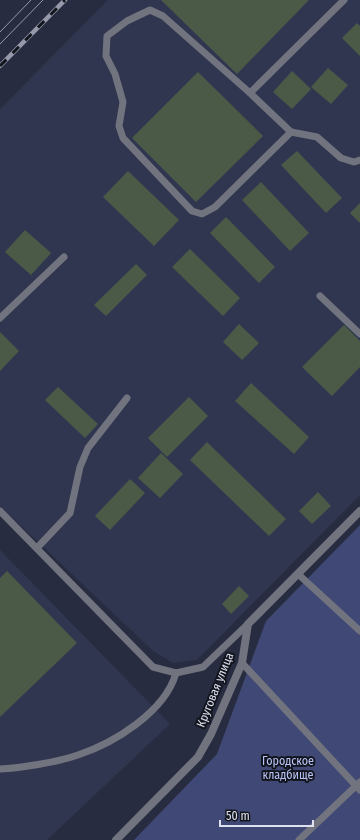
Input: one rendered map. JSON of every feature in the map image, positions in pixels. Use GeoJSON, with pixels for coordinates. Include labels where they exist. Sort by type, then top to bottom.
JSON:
{"type":"FeatureCollection","features":[{"type":"Feature","properties":{"kind":"street"},"geometry":{"type":"LineString","coordinates":[[248,624],[360,512]]}},
{"type":"Feature","properties":{"kind":"street","name":"Круговая улица"},"geometry":{"type":"LineString","coordinates":[[116,840],[198,757],[211,734],[242,663],[248,624]]}},
{"type":"Feature","properties":{"kind":"lane"},"geometry":{"type":"LineString","coordinates":[[250,93],[344,0]]}},
{"type":"Feature","properties":{"kind":"lane"},"geometry":{"type":"LineString","coordinates":[[291,132],[215,207],[202,214],[192,211],[123,138],[118,126],[123,102],[115,74],[106,56],[107,36],[127,21],[150,10],[163,16],[250,93],[291,132],[318,137],[341,158],[354,162],[360,160]]}},
{"type":"Feature","properties":{"kind":"lane"},"geometry":{"type":"LineString","coordinates":[[0,318],[64,257]]}},
{"type":"Feature","properties":{"kind":"lane"},"geometry":{"type":"LineString","coordinates":[[320,296],[360,334]]}},
{"type":"Feature","properties":{"kind":"lane"},"geometry":{"type":"LineString","coordinates":[[37,548],[70,513],[80,466],[88,448],[127,398]]}},
{"type":"Feature","properties":{"kind":"lane"},"geometry":{"type":"LineString","coordinates":[[0,511],[153,667],[176,674],[203,667],[248,624]]}},
{"type":"Feature","properties":{"kind":"lane"},"geometry":{"type":"LineString","coordinates":[[298,574],[360,631]]}},
{"type":"Feature","properties":{"kind":"lane"},"geometry":{"type":"LineString","coordinates":[[242,663],[359,786],[299,840]]}},
{"type":"Feature","properties":{"kind":"lane"},"geometry":{"type":"LineString","coordinates":[[0,769],[15,768],[78,755],[128,732],[161,701],[173,684],[176,674]]}},
{"type":"Feature","properties":{"kind":"shaded area"},"geometry":{"type":"Polygon","coordinates":[[[108,0],[360,0],[360,495],[197,660],[173,663],[153,651],[0,506],[0,109],[108,0]]]}},
{"type":"Feature","properties":{"kind":"shaded area"},"geometry":{"type":"Polygon","coordinates":[[[0,550],[170,724],[47,840],[0,840],[0,550]]]}},
{"type":"Feature","properties":{"kind":"green space","name":"Городское кладбище"},"geometry":{"type":"Polygon","coordinates":[[[360,525],[360,840],[134,840],[217,754],[266,621],[360,525]]]}},
{"type":"Feature","properties":{"kind":"building"},"geometry":{"type":"Polygon","coordinates":[[[161,0],[309,0],[237,74],[161,0]]]}},
{"type":"Feature","properties":{"kind":"building"},"geometry":{"type":"Polygon","coordinates":[[[357,23],[360,26],[360,56],[342,38],[357,23]]]}},
{"type":"Feature","properties":{"kind":"building"},"geometry":{"type":"Polygon","coordinates":[[[328,68],[348,85],[331,104],[311,87],[328,68]]]}},
{"type":"Feature","properties":{"kind":"building"},"geometry":{"type":"Polygon","coordinates":[[[292,71],[311,89],[292,109],[273,92],[292,71]]]}},
{"type":"Feature","properties":{"kind":"building"},"geometry":{"type":"Polygon","coordinates":[[[198,72],[263,136],[196,202],[132,138],[198,72]]]}},
{"type":"Feature","properties":{"kind":"building"},"geometry":{"type":"Polygon","coordinates":[[[297,151],[342,198],[326,213],[281,165],[297,151]]]}},
{"type":"Feature","properties":{"kind":"building"},"geometry":{"type":"Polygon","coordinates":[[[128,171],[179,220],[154,246],[103,197],[128,171]]]}},
{"type":"Feature","properties":{"kind":"building"},"geometry":{"type":"Polygon","coordinates":[[[261,182],[309,233],[290,251],[242,200],[261,182]]]}},
{"type":"Feature","properties":{"kind":"building"},"geometry":{"type":"Polygon","coordinates":[[[360,203],[360,223],[350,213],[360,203]]]}},
{"type":"Feature","properties":{"kind":"building"},"geometry":{"type":"Polygon","coordinates":[[[226,217],[275,267],[259,283],[210,233],[226,217]]]}},
{"type":"Feature","properties":{"kind":"building"},"geometry":{"type":"Polygon","coordinates":[[[25,230],[51,253],[31,275],[5,252],[25,230]]]}},
{"type":"Feature","properties":{"kind":"building"},"geometry":{"type":"Polygon","coordinates":[[[190,249],[240,298],[223,316],[172,267],[190,249]]]}},
{"type":"Feature","properties":{"kind":"building"},"geometry":{"type":"Polygon","coordinates":[[[136,264],[147,275],[106,316],[94,305],[136,264]]]}},
{"type":"Feature","properties":{"kind":"building"},"geometry":{"type":"Polygon","coordinates":[[[239,324],[259,343],[242,360],[223,342],[239,324]]]}},
{"type":"Feature","properties":{"kind":"building"},"geometry":{"type":"Polygon","coordinates":[[[344,325],[360,341],[360,367],[332,396],[302,367],[344,325]]]}},
{"type":"Feature","properties":{"kind":"building"},"geometry":{"type":"Polygon","coordinates":[[[0,332],[19,351],[0,371],[0,332]]]}},
{"type":"Feature","properties":{"kind":"building"},"geometry":{"type":"Polygon","coordinates":[[[251,383],[309,437],[294,454],[235,401],[251,383]]]}},
{"type":"Feature","properties":{"kind":"building"},"geometry":{"type":"Polygon","coordinates":[[[58,387],[98,424],[85,438],[45,400],[58,387]]]}},
{"type":"Feature","properties":{"kind":"building"},"geometry":{"type":"Polygon","coordinates":[[[189,397],[208,416],[167,457],[148,438],[189,397]]]}},
{"type":"Feature","properties":{"kind":"building"},"geometry":{"type":"Polygon","coordinates":[[[207,442],[286,519],[269,536],[190,460],[207,442]]]}},
{"type":"Feature","properties":{"kind":"building"},"geometry":{"type":"Polygon","coordinates":[[[161,453],[183,474],[160,498],[138,478],[161,453]]]}},
{"type":"Feature","properties":{"kind":"building"},"geometry":{"type":"Polygon","coordinates":[[[130,479],[145,493],[110,530],[95,516],[130,479]]]}},
{"type":"Feature","properties":{"kind":"building"},"geometry":{"type":"Polygon","coordinates":[[[318,492],[331,506],[312,524],[299,511],[318,492]]]}},
{"type":"Feature","properties":{"kind":"building"},"geometry":{"type":"Polygon","coordinates":[[[7,571],[77,643],[0,717],[0,578],[7,571]]]}},
{"type":"Feature","properties":{"kind":"building"},"geometry":{"type":"Polygon","coordinates":[[[239,586],[249,596],[231,614],[222,604],[239,586]]]}},
{"type":"Feature","properties":{"kind":"tram line"},"geometry":{"type":"LineString","coordinates":[[0,32],[31,0]]}},
{"type":"Feature","properties":{"kind":"tram line"},"geometry":{"type":"LineString","coordinates":[[0,44],[43,0]]}},
{"type":"Feature","properties":{"kind":"railway"},"geometry":{"type":"LineString","coordinates":[[0,66],[65,0]]}}]}
